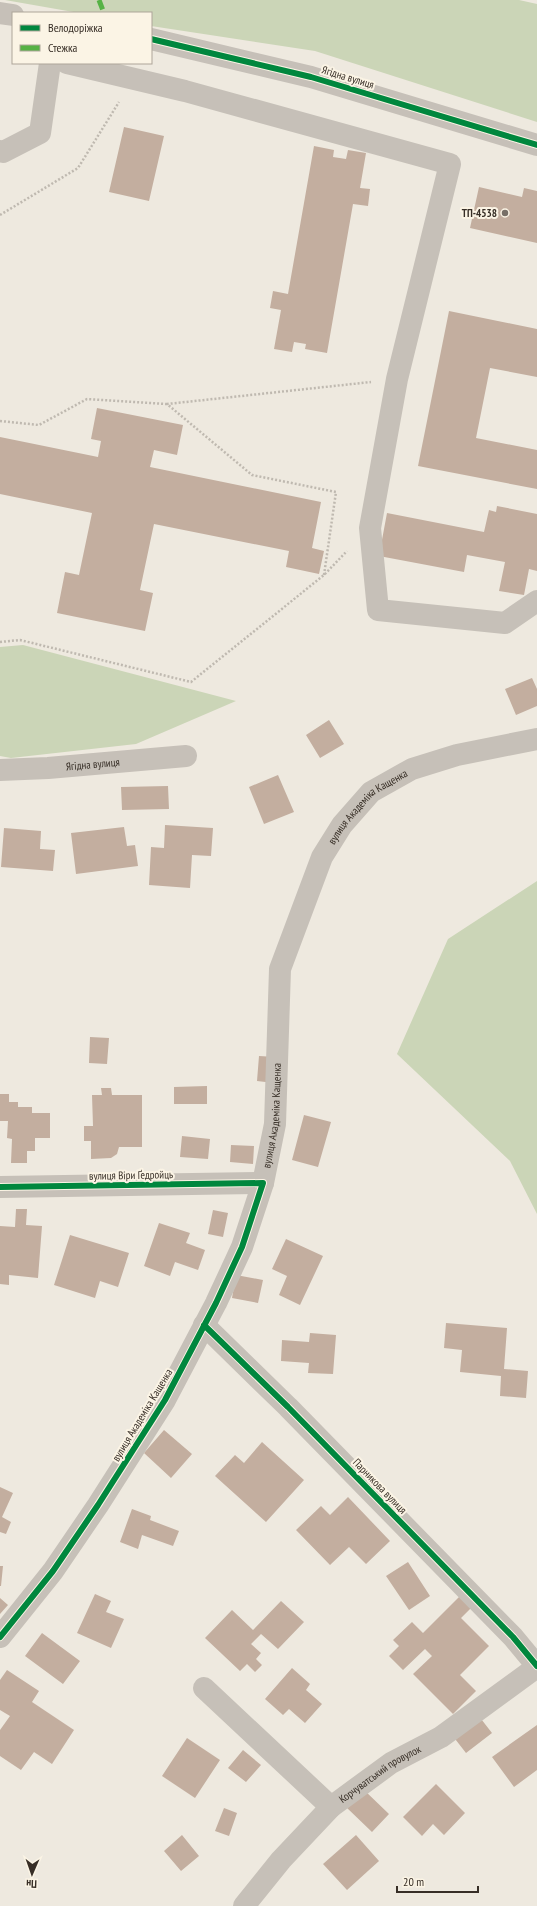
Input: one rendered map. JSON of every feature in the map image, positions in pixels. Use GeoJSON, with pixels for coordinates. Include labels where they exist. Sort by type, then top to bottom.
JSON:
{"type":"FeatureCollection","features":[{"type":"Feature","properties":{"kind":"street"},"geometry":{"type":"LineString","coordinates":[[0,13],[12,15]]}},
{"type":"Feature","properties":{"kind":"street","name":"Ягідна вулиця"},"geometry":{"type":"LineString","coordinates":[[152,39],[311,77],[537,145]]}},
{"type":"Feature","properties":{"kind":"street"},"geometry":{"type":"LineString","coordinates":[[0,151],[3,152],[40,133],[50,64]]}},
{"type":"Feature","properties":{"kind":"street"},"geometry":{"type":"LineString","coordinates":[[71,64],[134,79],[450,164],[397,379],[370,528],[378,610],[505,623],[537,601]]}},
{"type":"Feature","properties":{"kind":"street","name":"вулиця Академіка Кащенка"},"geometry":{"type":"LineString","coordinates":[[0,1636],[53,1571],[98,1505],[165,1400],[216,1303],[242,1246],[263,1183],[275,1124],[280,969],[322,857],[342,825],[371,792],[412,769],[457,755],[537,739]]}},
{"type":"Feature","properties":{"kind":"street","name":"Ягідна вулиця"},"geometry":{"type":"LineString","coordinates":[[0,770],[48,768],[186,756]]}},
{"type":"Feature","properties":{"kind":"street","name":"вулиця Віри Ґедройць"},"geometry":{"type":"LineString","coordinates":[[0,1187],[263,1183]]}},
{"type":"Feature","properties":{"kind":"street","name":"Парникова вулиця"},"geometry":{"type":"LineString","coordinates":[[204,1325],[294,1412],[513,1636],[537,1666]]}},
{"type":"Feature","properties":{"kind":"street","name":"Корчуватський провулок"},"geometry":{"type":"LineString","coordinates":[[244,1906],[281,1860],[331,1807],[391,1763],[442,1738],[537,1666]]}},
{"type":"Feature","properties":{"kind":"street"},"geometry":{"type":"LineString","coordinates":[[204,1688],[331,1807]]}},
{"type":"Feature","properties":{"kind":"path"},"geometry":{"type":"LineString","coordinates":[[0,215],[78,168],[134,79]]}},
{"type":"Feature","properties":{"kind":"path"},"geometry":{"type":"LineString","coordinates":[[0,421],[39,425],[88,399],[167,404],[397,379]]}},
{"type":"Feature","properties":{"kind":"path"},"geometry":{"type":"LineString","coordinates":[[167,404],[252,475],[336,492],[324,575]]}},
{"type":"Feature","properties":{"kind":"path"},"geometry":{"type":"LineString","coordinates":[[0,642],[20,640],[191,682],[324,575],[370,528]]}},
{"type":"Feature","properties":{"kind":"green space"},"geometry":{"type":"Polygon","coordinates":[[[5,0],[519,0],[537,4],[537,122],[315,51],[152,26],[152,12],[73,12],[5,0]]]}},
{"type":"Feature","properties":{"kind":"green space"},"geometry":{"type":"Polygon","coordinates":[[[23,645],[236,701],[136,744],[11,758],[0,756],[0,647],[23,645]]]}},
{"type":"Feature","properties":{"kind":"green space"},"geometry":{"type":"Polygon","coordinates":[[[537,881],[537,1214],[510,1161],[397,1054],[448,939],[537,881]]]}},
{"type":"Feature","properties":{"kind":"building"},"geometry":{"type":"Polygon","coordinates":[[[124,127],[164,136],[149,201],[109,192],[124,127]]]}},
{"type":"Feature","properties":{"kind":"building"},"geometry":{"type":"Polygon","coordinates":[[[314,146],[334,150],[333,157],[346,159],[348,150],[366,153],[360,188],[370,189],[368,206],[353,204],[327,353],[305,349],[306,344],[294,342],[292,352],[274,349],[281,310],[270,308],[273,291],[288,294],[314,146]]]}},
{"type":"Feature","properties":{"kind":"building","name":"ТП-4538"},"geometry":{"type":"Polygon","coordinates":[[[479,187],[522,197],[524,188],[537,191],[537,243],[470,228],[479,187]]]}},
{"type":"Feature","properties":{"kind":"building"},"geometry":{"type":"Polygon","coordinates":[[[449,311],[537,329],[537,377],[490,368],[476,438],[537,450],[537,489],[418,466],[449,311]]]}},
{"type":"Feature","properties":{"kind":"building"},"geometry":{"type":"Polygon","coordinates":[[[97,408],[183,425],[177,455],[154,450],[150,467],[321,502],[312,548],[324,551],[319,574],[286,567],[289,551],[154,524],[140,590],[153,593],[145,631],[57,613],[65,572],[79,575],[92,513],[0,494],[0,437],[98,457],[101,441],[91,439],[97,408]]]}},
{"type":"Feature","properties":{"kind":"building"},"geometry":{"type":"Polygon","coordinates":[[[497,506],[537,514],[537,571],[529,569],[524,595],[499,591],[505,562],[467,555],[464,572],[379,556],[387,513],[484,532],[489,510],[496,512],[497,506]]]}},
{"type":"Feature","properties":{"kind":"building"},"geometry":{"type":"Polygon","coordinates":[[[532,678],[537,689],[537,706],[516,715],[505,689],[532,678]]]}},
{"type":"Feature","properties":{"kind":"building"},"geometry":{"type":"Polygon","coordinates":[[[329,720],[344,744],[320,758],[306,735],[329,720]]]}},
{"type":"Feature","properties":{"kind":"building"},"geometry":{"type":"Polygon","coordinates":[[[278,775],[294,812],[264,824],[249,787],[278,775]]]}},
{"type":"Feature","properties":{"kind":"building"},"geometry":{"type":"Polygon","coordinates":[[[168,786],[169,809],[122,810],[121,787],[168,786]]]}},
{"type":"Feature","properties":{"kind":"building"},"geometry":{"type":"Polygon","coordinates":[[[165,825],[213,828],[211,856],[192,855],[190,888],[149,885],[151,847],[164,848],[165,825]]]}},
{"type":"Feature","properties":{"kind":"building"},"geometry":{"type":"Polygon","coordinates":[[[124,827],[127,846],[135,845],[138,866],[76,874],[71,833],[124,827]]]}},
{"type":"Feature","properties":{"kind":"building"},"geometry":{"type":"Polygon","coordinates":[[[4,828],[41,831],[40,849],[55,850],[53,871],[1,867],[4,828]]]}},
{"type":"Feature","properties":{"kind":"building"},"geometry":{"type":"Polygon","coordinates":[[[90,1037],[109,1038],[107,1064],[89,1063],[90,1037]]]}},
{"type":"Feature","properties":{"kind":"building"},"geometry":{"type":"Polygon","coordinates":[[[259,1056],[276,1057],[274,1083],[257,1081],[259,1056]]]}},
{"type":"Feature","properties":{"kind":"building"},"geometry":{"type":"Polygon","coordinates":[[[207,1086],[207,1104],[174,1104],[174,1087],[207,1086]]]}},
{"type":"Feature","properties":{"kind":"building"},"geometry":{"type":"Polygon","coordinates":[[[101,1088],[111,1088],[112,1095],[142,1095],[142,1147],[119,1147],[117,1154],[111,1158],[91,1159],[91,1141],[84,1141],[84,1126],[93,1126],[92,1095],[102,1095],[101,1088]]]}},
{"type":"Feature","properties":{"kind":"building"},"geometry":{"type":"Polygon","coordinates":[[[0,1094],[9,1094],[9,1102],[18,1102],[18,1107],[32,1107],[32,1113],[50,1113],[50,1138],[35,1138],[35,1151],[27,1151],[27,1163],[11,1163],[12,1139],[7,1138],[8,1121],[0,1121],[0,1094]]]}},
{"type":"Feature","properties":{"kind":"building"},"geometry":{"type":"Polygon","coordinates":[[[304,1115],[331,1122],[318,1167],[292,1160],[304,1115]]]}},
{"type":"Feature","properties":{"kind":"building"},"geometry":{"type":"Polygon","coordinates":[[[182,1136],[210,1139],[208,1159],[180,1157],[182,1136]]]}},
{"type":"Feature","properties":{"kind":"building"},"geometry":{"type":"Polygon","coordinates":[[[231,1145],[254,1146],[253,1164],[230,1162],[231,1145]]]}},
{"type":"Feature","properties":{"kind":"building"},"geometry":{"type":"Polygon","coordinates":[[[16,1209],[27,1209],[26,1225],[42,1226],[38,1278],[9,1275],[9,1285],[0,1284],[0,1226],[15,1227],[16,1209]]]}},
{"type":"Feature","properties":{"kind":"building"},"geometry":{"type":"Polygon","coordinates":[[[213,1210],[228,1213],[223,1237],[208,1234],[213,1210]]]}},
{"type":"Feature","properties":{"kind":"building"},"geometry":{"type":"Polygon","coordinates":[[[159,1223],[190,1233],[186,1243],[205,1250],[198,1270],[175,1262],[170,1276],[144,1266],[159,1223]]]}},
{"type":"Feature","properties":{"kind":"building"},"geometry":{"type":"Polygon","coordinates":[[[70,1235],[129,1253],[118,1287],[100,1281],[95,1298],[54,1285],[70,1235]]]}},
{"type":"Feature","properties":{"kind":"building"},"geometry":{"type":"Polygon","coordinates":[[[286,1239],[323,1256],[300,1305],[279,1295],[287,1276],[272,1269],[286,1239]]]}},
{"type":"Feature","properties":{"kind":"building"},"geometry":{"type":"Polygon","coordinates":[[[236,1275],[263,1280],[258,1303],[232,1298],[236,1275]]]}},
{"type":"Feature","properties":{"kind":"building"},"geometry":{"type":"Polygon","coordinates":[[[446,1323],[507,1328],[504,1369],[528,1371],[526,1398],[500,1396],[501,1376],[460,1372],[462,1350],[444,1348],[446,1323]]]}},
{"type":"Feature","properties":{"kind":"building"},"geometry":{"type":"Polygon","coordinates":[[[310,1333],[336,1335],[333,1374],[308,1373],[309,1363],[281,1361],[282,1340],[309,1342],[310,1333]]]}},
{"type":"Feature","properties":{"kind":"building"},"geometry":{"type":"Polygon","coordinates":[[[164,1430],[192,1454],[171,1478],[144,1453],[164,1430]]]}},
{"type":"Feature","properties":{"kind":"building"},"geometry":{"type":"Polygon","coordinates":[[[262,1442],[304,1480],[266,1522],[215,1476],[235,1455],[244,1463],[262,1442]]]}},
{"type":"Feature","properties":{"kind":"building"},"geometry":{"type":"Polygon","coordinates":[[[0,1487],[13,1493],[2,1517],[11,1522],[6,1534],[0,1532],[0,1487]]]}},
{"type":"Feature","properties":{"kind":"building"},"geometry":{"type":"Polygon","coordinates":[[[348,1497],[390,1541],[366,1564],[349,1547],[330,1565],[296,1530],[321,1506],[330,1515],[348,1497]]]}},
{"type":"Feature","properties":{"kind":"building"},"geometry":{"type":"Polygon","coordinates":[[[132,1509],[151,1516],[150,1520],[179,1531],[173,1546],[142,1535],[138,1549],[120,1542],[132,1509]]]}},
{"type":"Feature","properties":{"kind":"building"},"geometry":{"type":"Polygon","coordinates":[[[408,1562],[430,1596],[409,1610],[386,1576],[408,1562]]]}},
{"type":"Feature","properties":{"kind":"building"},"geometry":{"type":"Polygon","coordinates":[[[0,1566],[3,1566],[1,1586],[0,1586],[0,1566]]]}},
{"type":"Feature","properties":{"kind":"building"},"geometry":{"type":"Polygon","coordinates":[[[95,1594],[111,1601],[106,1612],[124,1619],[111,1648],[77,1633],[95,1594]]]}},
{"type":"Feature","properties":{"kind":"building"},"geometry":{"type":"Polygon","coordinates":[[[461,1595],[472,1607],[461,1618],[489,1646],[460,1675],[476,1691],[453,1714],[413,1674],[432,1656],[425,1649],[403,1670],[389,1656],[399,1646],[393,1640],[412,1622],[423,1633],[461,1595]]]}},
{"type":"Feature","properties":{"kind":"building"},"geometry":{"type":"Polygon","coordinates":[[[0,1598],[8,1605],[0,1614],[0,1598]]]}},
{"type":"Feature","properties":{"kind":"building"},"geometry":{"type":"Polygon","coordinates":[[[281,1601],[304,1622],[278,1649],[261,1634],[251,1644],[261,1653],[256,1659],[262,1665],[255,1672],[247,1664],[240,1671],[205,1638],[232,1610],[253,1630],[281,1601]]]}},
{"type":"Feature","properties":{"kind":"building"},"geometry":{"type":"Polygon","coordinates":[[[42,1633],[80,1661],[63,1684],[25,1656],[42,1633]]]}},
{"type":"Feature","properties":{"kind":"building"},"geometry":{"type":"Polygon","coordinates":[[[292,1668],[310,1684],[306,1690],[322,1704],[305,1723],[289,1709],[283,1715],[265,1699],[292,1668]]]}},
{"type":"Feature","properties":{"kind":"building"},"geometry":{"type":"Polygon","coordinates":[[[7,1670],[39,1691],[32,1702],[74,1730],[52,1764],[34,1752],[21,1770],[0,1756],[0,1730],[10,1716],[0,1710],[0,1680],[7,1670]]]}},
{"type":"Feature","properties":{"kind":"building"},"geometry":{"type":"Polygon","coordinates":[[[478,1715],[492,1733],[466,1753],[452,1735],[478,1715]]]}},
{"type":"Feature","properties":{"kind":"building"},"geometry":{"type":"Polygon","coordinates":[[[537,1725],[537,1770],[514,1787],[492,1757],[537,1725]]]}},
{"type":"Feature","properties":{"kind":"building"},"geometry":{"type":"Polygon","coordinates":[[[187,1738],[220,1760],[195,1798],[162,1776],[187,1738]]]}},
{"type":"Feature","properties":{"kind":"building"},"geometry":{"type":"Polygon","coordinates":[[[243,1750],[261,1765],[246,1782],[228,1768],[243,1750]]]}},
{"type":"Feature","properties":{"kind":"building"},"geometry":{"type":"Polygon","coordinates":[[[436,1784],[465,1813],[444,1835],[433,1824],[422,1836],[403,1817],[436,1784]]]}},
{"type":"Feature","properties":{"kind":"building"},"geometry":{"type":"Polygon","coordinates":[[[363,1789],[389,1814],[372,1832],[346,1807],[363,1789]]]}},
{"type":"Feature","properties":{"kind":"building"},"geometry":{"type":"Polygon","coordinates":[[[224,1808],[237,1813],[229,1836],[215,1831],[224,1808]]]}},
{"type":"Feature","properties":{"kind":"building"},"geometry":{"type":"Polygon","coordinates":[[[182,1835],[199,1856],[181,1871],[164,1851],[182,1835]]]}},
{"type":"Feature","properties":{"kind":"building"},"geometry":{"type":"Polygon","coordinates":[[[356,1835],[379,1861],[347,1890],[323,1864],[356,1835]]]}},
{"type":"Feature","properties":{"kind":"marked path"},"geometry":{"type":"LineString","coordinates":[[99,0],[104,12]]}},
{"type":"Feature","properties":{"kind":"cycle path"},"geometry":{"type":"LineString","coordinates":[[152,39],[311,77],[537,145]]}},
{"type":"Feature","properties":{"kind":"cycle path"},"geometry":{"type":"LineString","coordinates":[[0,1187],[263,1183],[242,1247],[216,1303],[165,1400],[98,1505],[53,1571],[0,1637]]}},
{"type":"Feature","properties":{"kind":"cycle path"},"geometry":{"type":"LineString","coordinates":[[204,1325],[288,1407],[513,1637],[537,1666]]}},
{"type":"Feature","properties":{"kind":"place","name":"ТП-4538"},"geometry":{"type":"Point","coordinates":[505,213]}}]}
